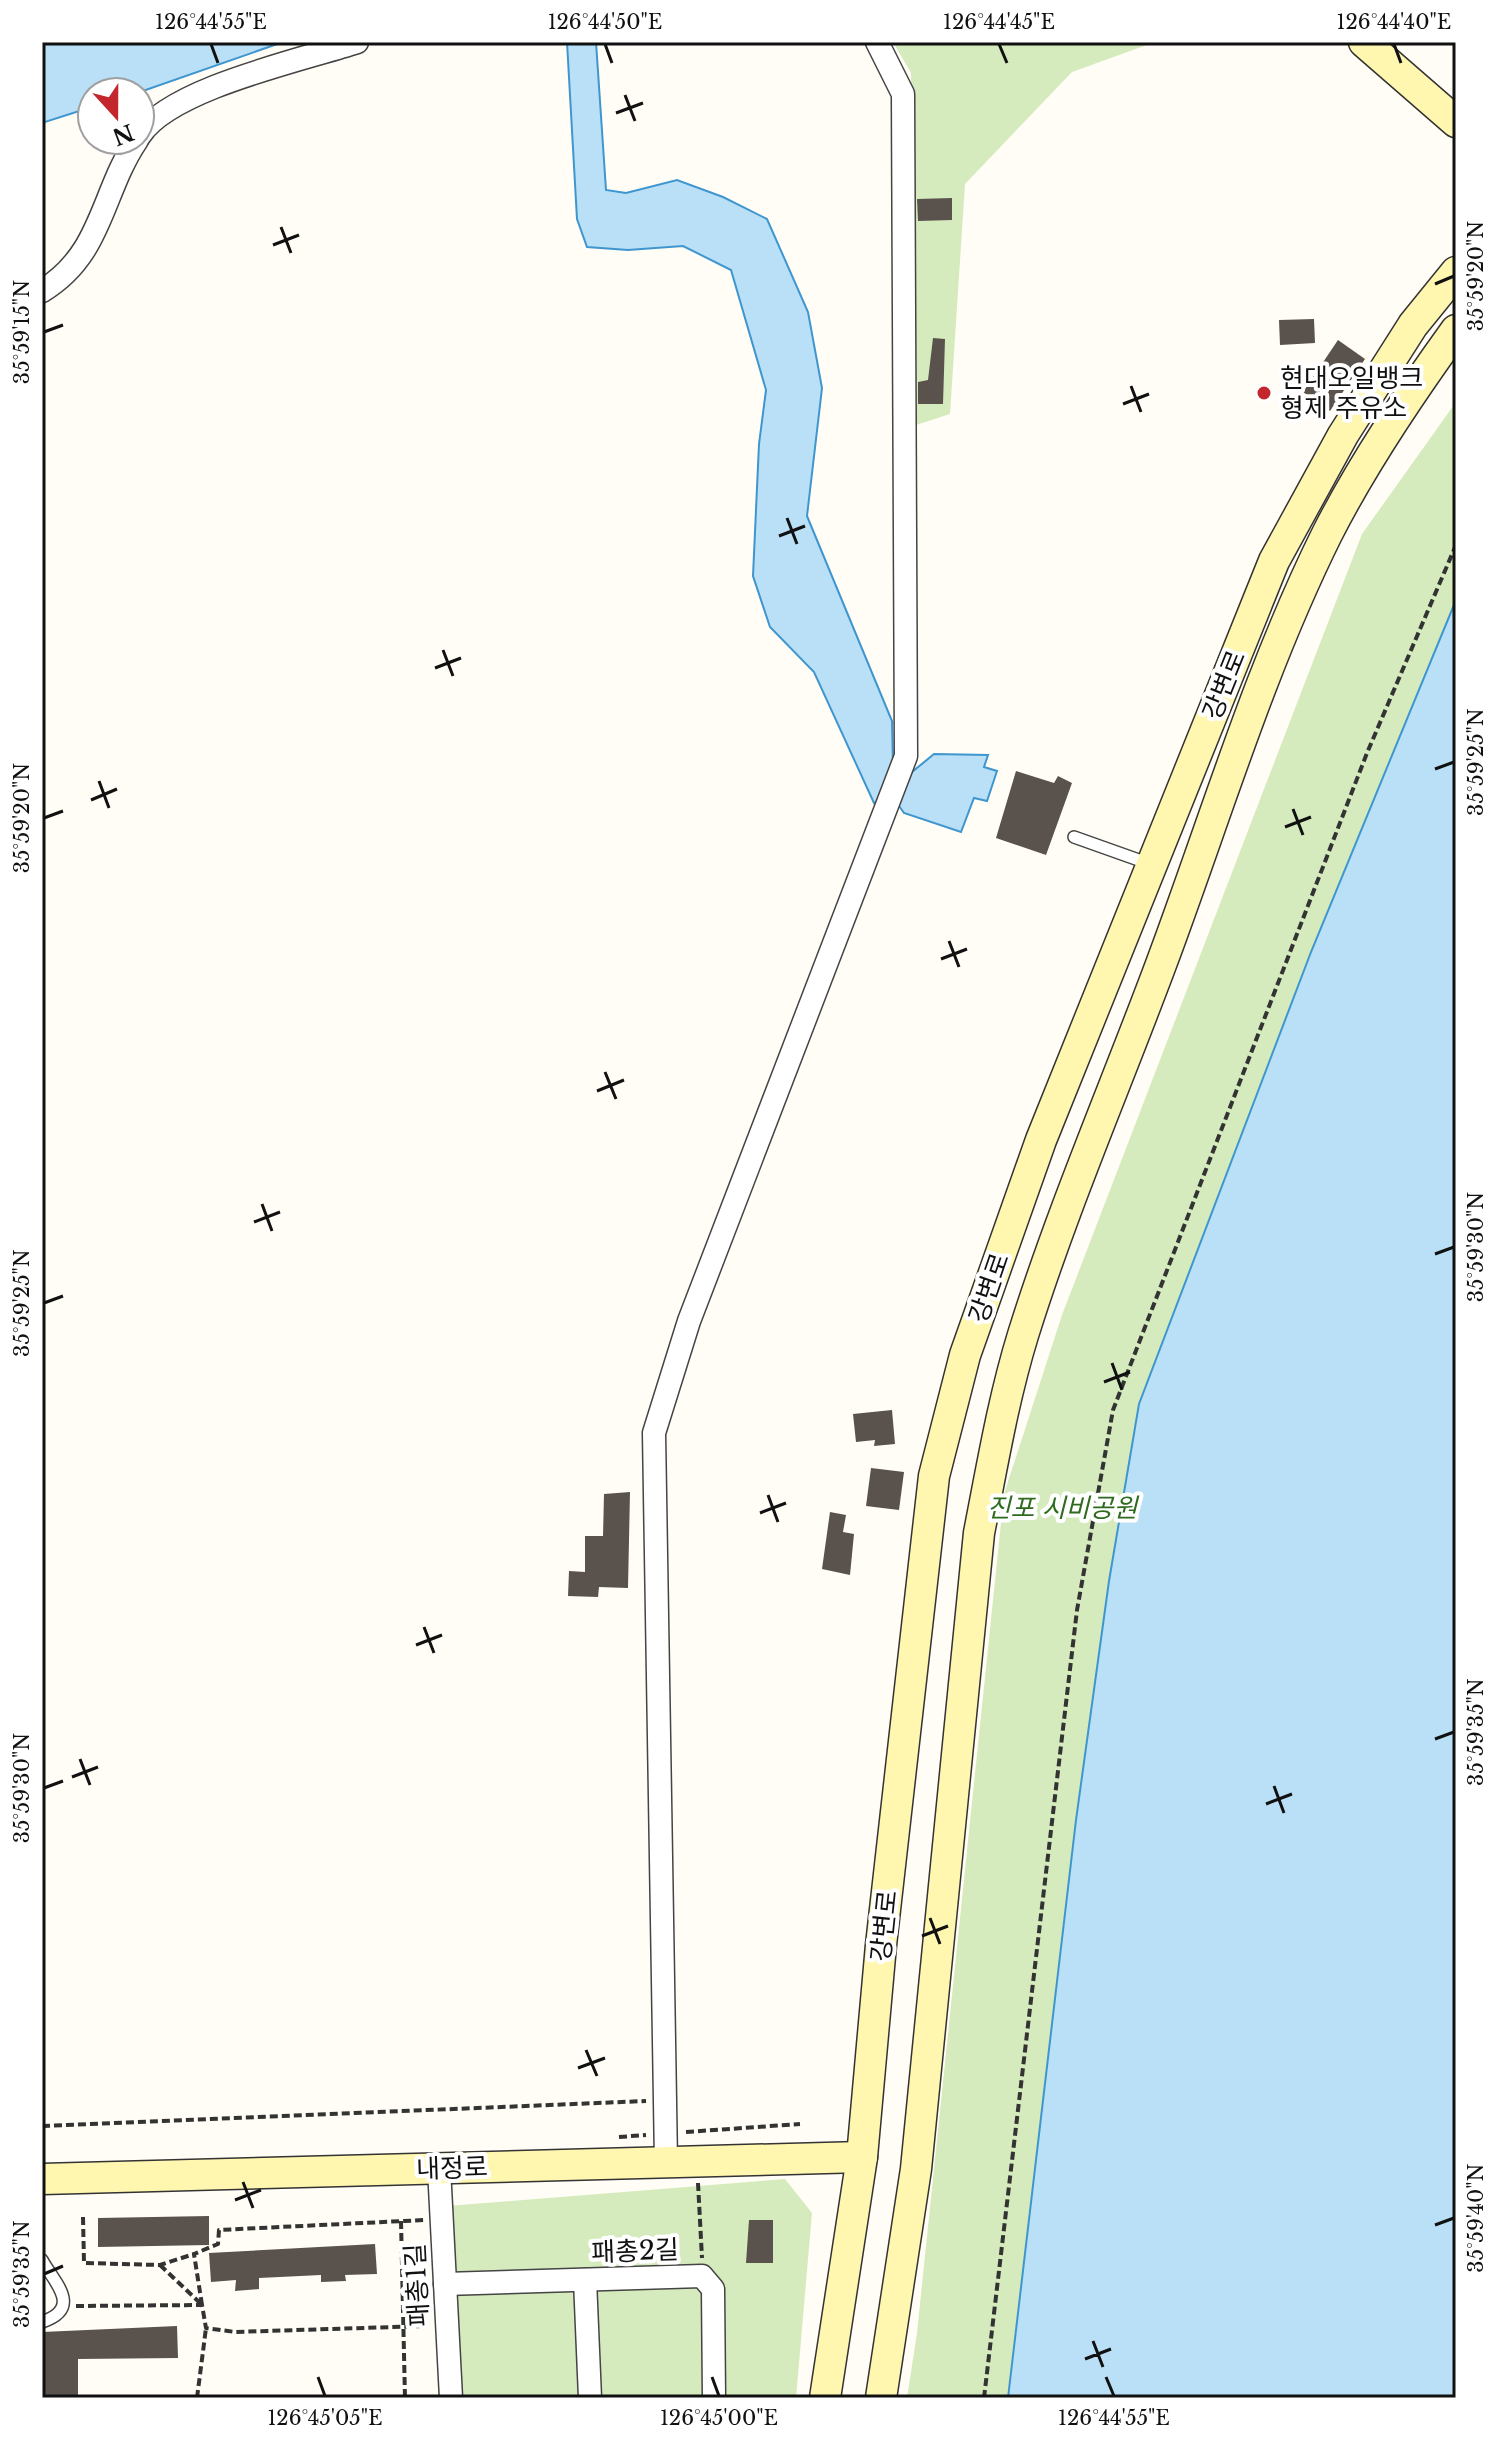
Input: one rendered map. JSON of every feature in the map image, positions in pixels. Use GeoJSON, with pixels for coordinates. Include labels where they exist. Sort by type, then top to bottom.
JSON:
{"type":"FeatureCollection","features":[{"type":"Feature","properties":{"kind":"street"},"geometry":{"type":"LineString","coordinates":[[156,117],[179,100],[357,42]]}},
{"type":"Feature","properties":{"kind":"street"},"geometry":{"type":"LineString","coordinates":[[666,2162],[654,1433],[689,1321],[906,756],[903,94],[877,42]]}},
{"type":"Feature","properties":{"kind":"street"},"geometry":{"type":"LineString","coordinates":[[1364,42],[1456,122]]}},
{"type":"Feature","properties":{"kind":"street"},"geometry":{"type":"LineString","coordinates":[[42,291],[76,264],[95,236],[126,156]]}},
{"type":"Feature","properties":{"kind":"street","name":"강변로"},"geometry":{"type":"LineString","coordinates":[[825,2398],[862,2157],[883,1929],[934,1476],[965,1355],[1036,1155],[1274,561],[1343,435],[1413,325],[1456,272]]}},
{"type":"Feature","properties":{"kind":"street","name":"강변로"},"geometry":{"type":"LineString","coordinates":[[881,2398],[916,2169],[979,1533],[997,1439],[1022,1338],[1060,1226],[1160,967],[1257,694],[1327,534],[1383,436],[1456,330]]}},
{"type":"Feature","properties":{"kind":"street","name":"내정로"},"geometry":{"type":"LineString","coordinates":[[42,2179],[862,2157]]}},
{"type":"Feature","properties":{"kind":"street","name":"패총1길"},"geometry":{"type":"LineString","coordinates":[[439,2168],[451,2398]]}},
{"type":"Feature","properties":{"kind":"street","name":"패총2길"},"geometry":{"type":"LineString","coordinates":[[445,2284],[702,2276],[713,2289],[714,2398]]}},
{"type":"Feature","properties":{"kind":"street"},"geometry":{"type":"LineString","coordinates":[[585,2280],[590,2398]]}},
{"type":"Feature","properties":{"kind":"lane"},"geometry":{"type":"LineString","coordinates":[[1074,837],[1151,865]]}},
{"type":"Feature","properties":{"kind":"lane"},"geometry":{"type":"LineString","coordinates":[[42,2260],[62,2289],[61,2306],[44,2322]]}},
{"type":"Feature","properties":{"kind":"path"},"geometry":{"type":"LineString","coordinates":[[984,2398],[1077,1610],[1113,1410],[1367,753],[1422,618],[1456,545]]}},
{"type":"Feature","properties":{"kind":"path"},"geometry":{"type":"LineString","coordinates":[[42,2126],[664,2100]]}},
{"type":"Feature","properties":{"kind":"path"},"geometry":{"type":"LineString","coordinates":[[697,2161],[702,2276]]}},
{"type":"Feature","properties":{"kind":"path"},"geometry":{"type":"LineString","coordinates":[[83,2217],[84,2263],[160,2265],[218,2244],[219,2230],[421,2220]]}},
{"type":"Feature","properties":{"kind":"path"},"geometry":{"type":"LineString","coordinates":[[401,2221],[405,2398]]}},
{"type":"Feature","properties":{"kind":"path"},"geometry":{"type":"LineString","coordinates":[[194,2254],[206,2328],[197,2398]]}},
{"type":"Feature","properties":{"kind":"path"},"geometry":{"type":"LineString","coordinates":[[160,2265],[202,2305]]}},
{"type":"Feature","properties":{"kind":"path"},"geometry":{"type":"LineString","coordinates":[[61,2306],[202,2305]]}},
{"type":"Feature","properties":{"kind":"path"},"geometry":{"type":"LineString","coordinates":[[206,2328],[283,2333],[404,2326]]}},
{"type":"Feature","properties":{"kind":"green space"},"geometry":{"type":"Polygon","coordinates":[[[893,42],[1155,42],[1072,72],[965,184],[950,414],[916,425],[911,73],[893,42]]]}},
{"type":"Feature","properties":{"kind":"green space","name":"진포 시비공원"},"geometry":{"type":"Polygon","coordinates":[[[1456,402],[1456,2398],[907,2398],[917,2333],[1004,1494],[1062,1315],[1362,534],[1456,402]]]}},
{"type":"Feature","properties":{"kind":"green space"},"geometry":{"type":"Polygon","coordinates":[[[785,2179],[812,2213],[796,2398],[440,2398],[435,2207],[785,2179]]]}},
{"type":"Feature","properties":{"kind":"water"},"geometry":{"type":"Polygon","coordinates":[[[283,42],[156,86],[156,76],[76,76],[76,112],[42,123],[42,44],[283,42]]]}},
{"type":"Feature","properties":{"kind":"water"},"geometry":{"type":"Polygon","coordinates":[[[567,42],[596,42],[606,190],[626,193],[677,180],[723,197],[767,219],[808,312],[822,388],[807,516],[892,721],[893,766],[883,801],[874,803],[814,672],[770,627],[753,576],[759,444],[766,390],[731,270],[683,246],[628,250],[587,247],[577,219],[567,42]]]}},
{"type":"Feature","properties":{"kind":"water"},"geometry":{"type":"Polygon","coordinates":[[[1456,600],[1456,2398],[1008,2398],[1076,1820],[1109,1581],[1139,1404],[1311,952],[1456,600]]]}},
{"type":"Feature","properties":{"kind":"water"},"geometry":{"type":"Polygon","coordinates":[[[934,754],[988,755],[984,767],[997,771],[987,801],[974,798],[961,832],[904,813],[897,803],[912,772],[934,754]]]}},
{"type":"Feature","properties":{"kind":"building"},"geometry":{"type":"Polygon","coordinates":[[[952,198],[952,220],[918,221],[917,199],[952,198]]]}},
{"type":"Feature","properties":{"kind":"building"},"geometry":{"type":"Polygon","coordinates":[[[1314,319],[1315,343],[1280,345],[1279,320],[1314,319]]]}},
{"type":"Feature","properties":{"kind":"building"},"geometry":{"type":"Polygon","coordinates":[[[933,338],[945,339],[943,404],[918,404],[918,382],[928,380],[933,338]]]}},
{"type":"Feature","properties":{"kind":"building"},"geometry":{"type":"Polygon","coordinates":[[[1338,340],[1365,359],[1330,411],[1303,392],[1338,340]]]}},
{"type":"Feature","properties":{"kind":"building"},"geometry":{"type":"Polygon","coordinates":[[[1016,771],[1054,783],[1058,776],[1072,783],[1046,855],[996,838],[1016,771]]]}},
{"type":"Feature","properties":{"kind":"building"},"geometry":{"type":"Polygon","coordinates":[[[892,1410],[895,1444],[874,1446],[875,1440],[856,1442],[853,1414],[892,1410]]]}},
{"type":"Feature","properties":{"kind":"building"},"geometry":{"type":"Polygon","coordinates":[[[871,1468],[904,1472],[899,1510],[866,1506],[871,1468]]]}},
{"type":"Feature","properties":{"kind":"building"},"geometry":{"type":"Polygon","coordinates":[[[630,1492],[628,1588],[599,1587],[598,1597],[568,1596],[569,1571],[585,1572],[585,1536],[603,1536],[604,1494],[630,1492]]]}},
{"type":"Feature","properties":{"kind":"building"},"geometry":{"type":"Polygon","coordinates":[[[830,1512],[846,1515],[843,1532],[854,1534],[850,1575],[822,1569],[830,1512]]]}},
{"type":"Feature","properties":{"kind":"building"},"geometry":{"type":"Polygon","coordinates":[[[209,2216],[209,2245],[98,2247],[98,2218],[209,2216]]]}},
{"type":"Feature","properties":{"kind":"building"},"geometry":{"type":"Polygon","coordinates":[[[749,2220],[773,2220],[773,2263],[746,2263],[749,2220]]]}},
{"type":"Feature","properties":{"kind":"building"},"geometry":{"type":"Polygon","coordinates":[[[375,2244],[377,2274],[345,2275],[346,2281],[321,2282],[321,2275],[259,2278],[259,2289],[235,2291],[236,2280],[211,2282],[209,2253],[375,2244]]]}},
{"type":"Feature","properties":{"kind":"building"},"geometry":{"type":"Polygon","coordinates":[[[177,2326],[178,2358],[78,2359],[78,2398],[42,2398],[42,2332],[177,2326]]]}},
{"type":"Feature","properties":{"kind":"place","name":"현대오일뱅크 형제 주유소"},"geometry":{"type":"Point","coordinates":[1264,393]}}]}
